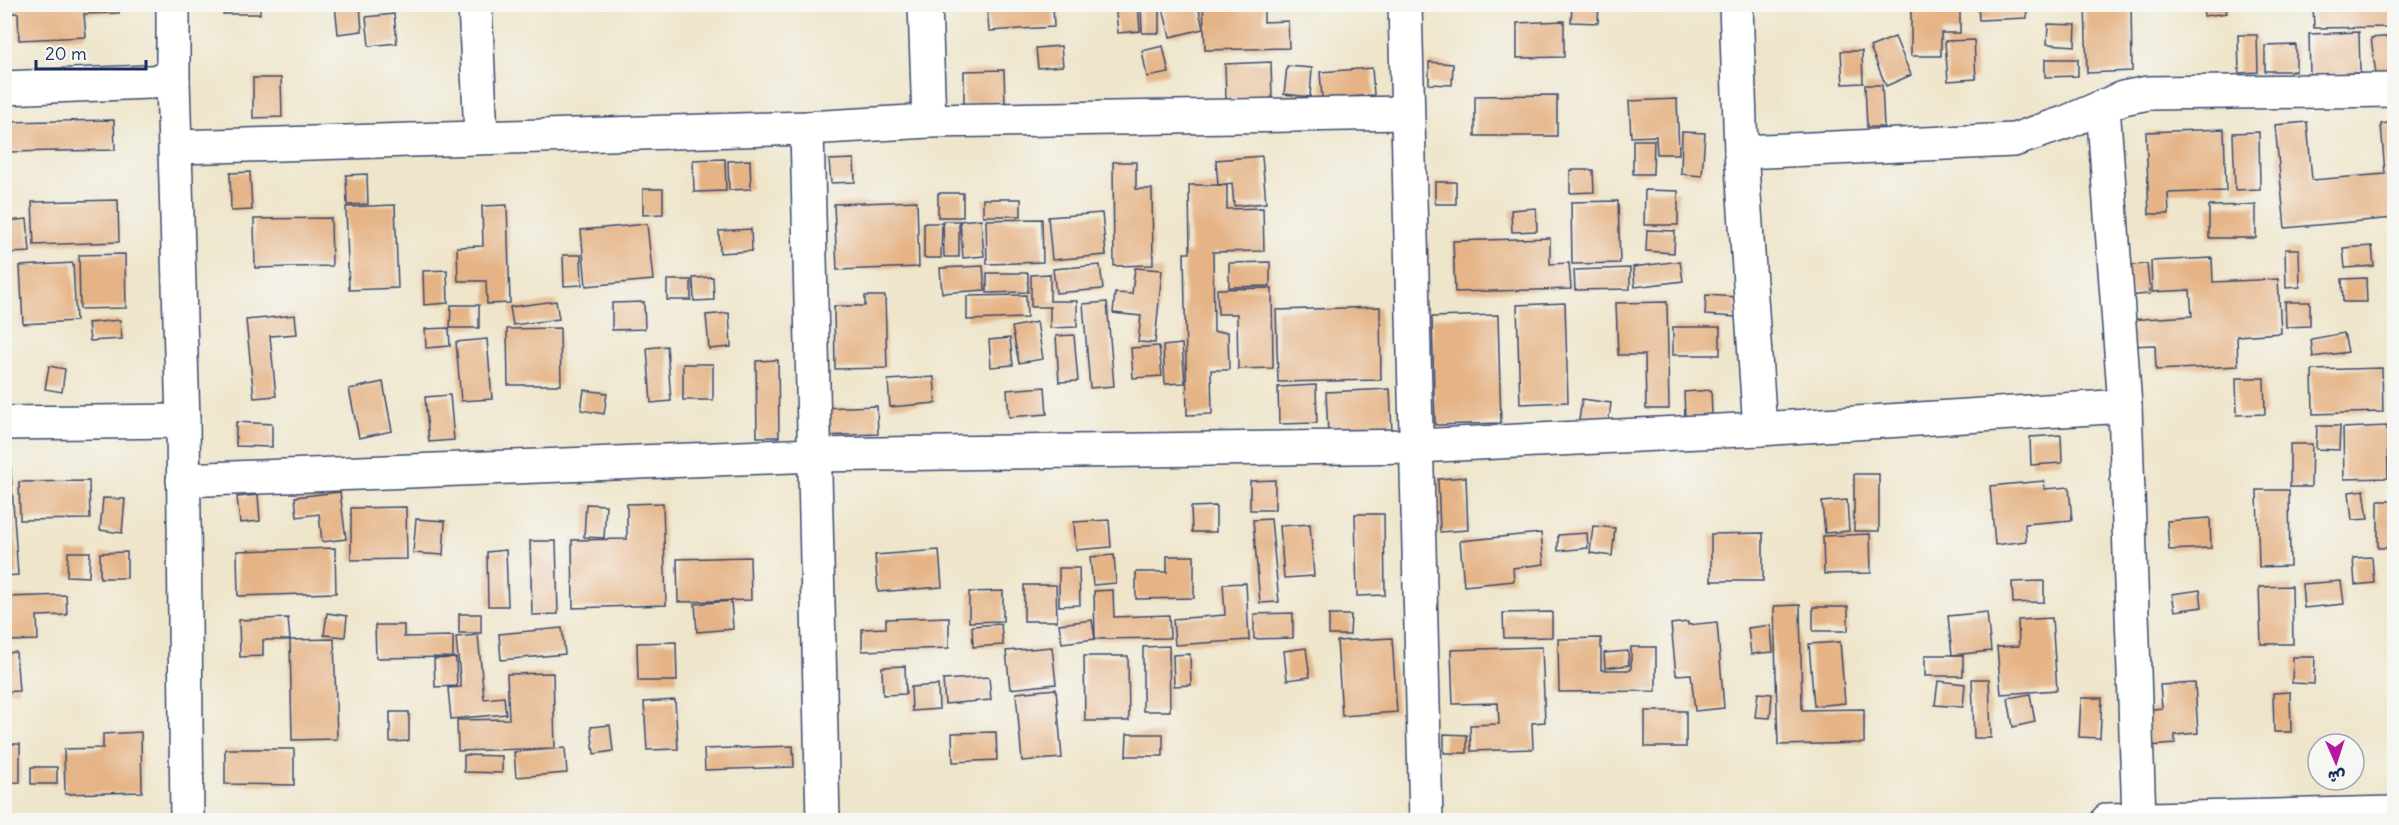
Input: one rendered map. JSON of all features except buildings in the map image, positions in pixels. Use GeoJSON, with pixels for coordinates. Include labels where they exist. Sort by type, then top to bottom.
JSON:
{"type":"FeatureCollection","features":[{"type":"Feature","properties":{"kind":"street"},"geometry":{"type":"LineString","coordinates":[[173,4],[173,81],[177,147],[183,421],[187,820]]}},
{"type":"Feature","properties":{"kind":"street"},"geometry":{"type":"LineString","coordinates":[[475,4],[481,136]]}},
{"type":"Feature","properties":{"kind":"street"},"geometry":{"type":"LineString","coordinates":[[926,4],[928,121]]}},
{"type":"Feature","properties":{"kind":"street"},"geometry":{"type":"LineString","coordinates":[[1405,4],[1426,820]]}},
{"type":"Feature","properties":{"kind":"street"},"geometry":{"type":"LineString","coordinates":[[1736,4],[1741,152],[1760,429]]}},
{"type":"Feature","properties":{"kind":"street"},"geometry":{"type":"LineString","coordinates":[[4,88],[173,81]]}},
{"type":"Feature","properties":{"kind":"street"},"geometry":{"type":"LineString","coordinates":[[1741,152],[2014,140],[2067,122],[2123,98],[2148,93],[2394,90]]}},
{"type":"Feature","properties":{"kind":"street"},"geometry":{"type":"LineString","coordinates":[[2103,106],[2125,405],[2124,820],[2354,817],[2394,813]]}},
{"type":"Feature","properties":{"kind":"street"},"geometry":{"type":"LineString","coordinates":[[177,147],[481,136],[807,128],[928,121],[1407,113]]}},
{"type":"Feature","properties":{"kind":"street"},"geometry":{"type":"LineString","coordinates":[[807,128],[823,820]]}},
{"type":"Feature","properties":{"kind":"street"},"geometry":{"type":"LineString","coordinates":[[183,480],[815,455],[1417,446],[1760,429],[2125,405]]}},
{"type":"Feature","properties":{"kind":"street"},"geometry":{"type":"LineString","coordinates":[[4,423],[183,421]]}}]}
